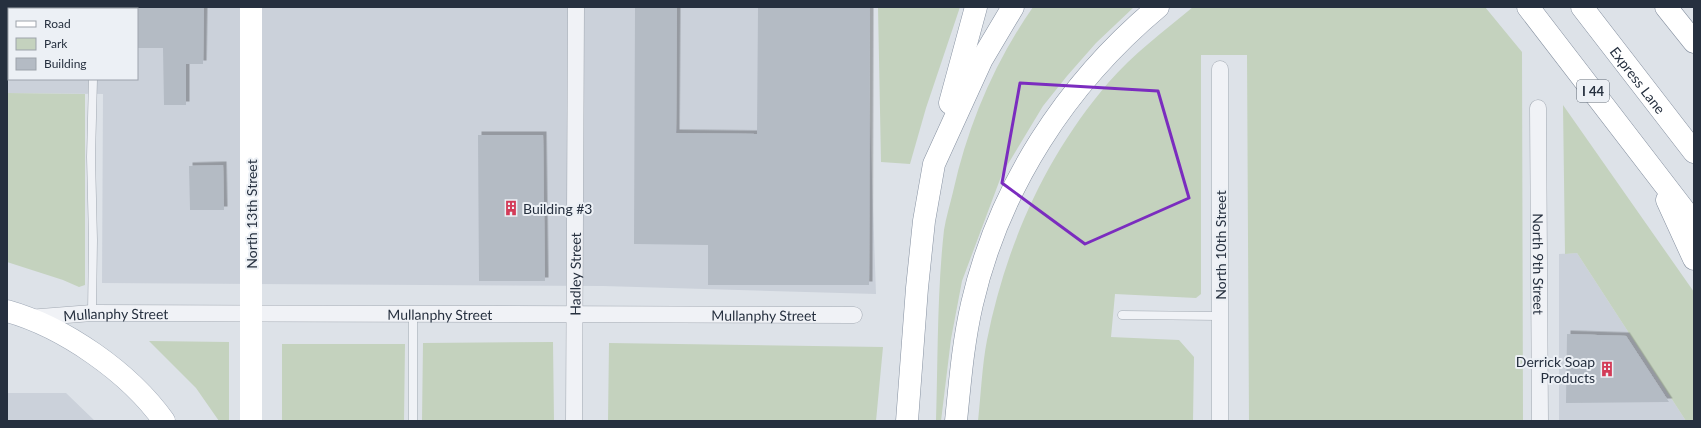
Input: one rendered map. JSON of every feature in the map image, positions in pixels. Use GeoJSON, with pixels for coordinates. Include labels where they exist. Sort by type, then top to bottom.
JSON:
{"type":"FeatureCollection","features":[{"type":"Feature","properties":{"kind":"main road","name":"North 13th Street"},"geometry":{"type":"LineString","coordinates":[[251,7],[251,421]]}},
{"type":"Feature","properties":{"kind":"main road"},"geometry":{"type":"LineString","coordinates":[[907,421],[917,288],[924,221],[934,164],[976,7]]}},
{"type":"Feature","properties":{"kind":"main road"},"geometry":{"type":"LineString","coordinates":[[934,164],[982,59],[1013,7]]}},
{"type":"Feature","properties":{"kind":"main road"},"geometry":{"type":"LineString","coordinates":[[956,421],[962,361],[972,303],[982,267],[1010,196],[1035,150],[1069,100],[1106,56],[1158,7]]}},
{"type":"Feature","properties":{"kind":"main road","name":"I 44"},"geometry":{"type":"LineString","coordinates":[[1528,7],[1694,223]]}},
{"type":"Feature","properties":{"kind":"main road","name":"Express Lane"},"geometry":{"type":"LineString","coordinates":[[1582,7],[1694,152]]}},
{"type":"Feature","properties":{"kind":"main road"},"geometry":{"type":"LineString","coordinates":[[1666,7],[1692,40]]}},
{"type":"Feature","properties":{"kind":"main road"},"geometry":{"type":"LineString","coordinates":[[1671,7],[1692,40]]}},
{"type":"Feature","properties":{"kind":"main road"},"geometry":{"type":"LineString","coordinates":[[1658,176],[1672,214],[1694,259]]}},
{"type":"Feature","properties":{"kind":"main road"},"geometry":{"type":"LineString","coordinates":[[17,314],[58,332],[116,370],[164,421]]}},
{"type":"Feature","properties":{"kind":"street","name":"Hadley Street"},"geometry":{"type":"LineString","coordinates":[[574,421],[576,7]]}},
{"type":"Feature","properties":{"kind":"street","name":"North 10th Street"},"geometry":{"type":"LineString","coordinates":[[1220,69],[1220,421]]}},
{"type":"Feature","properties":{"kind":"street","name":"North 9th Street"},"geometry":{"type":"LineString","coordinates":[[1538,108],[1540,421]]}},
{"type":"Feature","properties":{"kind":"street","name":"Mullanphy Street"},"geometry":{"type":"LineString","coordinates":[[17,314],[854,315]]}},
{"type":"Feature","properties":{"kind":"lane"},"geometry":{"type":"LineString","coordinates":[[92,313],[93,240],[91,157],[93,80]]}},
{"type":"Feature","properties":{"kind":"lane"},"geometry":{"type":"LineString","coordinates":[[413,315],[413,421]]}},
{"type":"Feature","properties":{"kind":"lane"},"geometry":{"type":"LineString","coordinates":[[1122,315],[1220,316]]}},
{"type":"Feature","properties":{"kind":"highlighted area"},"geometry":{"type":"Polygon","coordinates":[[[1020,83],[1158,91],[1189,198],[1085,244],[1002,183],[1020,83]]]}},
{"type":"Feature","properties":{"kind":"shaded area"},"geometry":{"type":"Polygon","coordinates":[[[7,7],[866,7],[876,294],[603,286],[102,283],[103,94],[7,93],[7,7]]]}},
{"type":"Feature","properties":{"kind":"shaded area"},"geometry":{"type":"Polygon","coordinates":[[[1577,253],[1686,421],[1559,421],[1559,254],[1577,253]]]}},
{"type":"Feature","properties":{"kind":"shaded area"},"geometry":{"type":"Polygon","coordinates":[[[7,393],[66,393],[95,421],[7,421],[7,393]]]}},
{"type":"Feature","properties":{"kind":"green space"},"geometry":{"type":"Polygon","coordinates":[[[878,7],[960,7],[926,108],[910,164],[881,162],[878,7]]]}},
{"type":"Feature","properties":{"kind":"green space"},"geometry":{"type":"Polygon","coordinates":[[[1033,7],[1134,7],[1096,43],[1043,106],[1002,174],[962,281],[951,339],[941,421],[936,421],[940,278],[946,220],[966,143],[984,95],[1006,50],[1033,7]]]}},
{"type":"Feature","properties":{"kind":"green space"},"geometry":{"type":"Polygon","coordinates":[[[1193,7],[1485,7],[1522,52],[1523,421],[1249,421],[1247,55],[1201,55],[1201,294],[1196,298],[1115,294],[1111,337],[1179,340],[1194,357],[1193,421],[978,421],[985,350],[995,305],[1017,236],[1047,172],[1085,111],[1108,83],[1138,53],[1193,7]]]}},
{"type":"Feature","properties":{"kind":"green space"},"geometry":{"type":"Polygon","coordinates":[[[7,93],[85,94],[85,285],[79,287],[63,280],[7,262],[7,93]]]}},
{"type":"Feature","properties":{"kind":"green space"},"geometry":{"type":"Polygon","coordinates":[[[1563,105],[1694,292],[1694,421],[1686,421],[1577,253],[1565,254],[1563,105]]]}},
{"type":"Feature","properties":{"kind":"green space"},"geometry":{"type":"Polygon","coordinates":[[[149,341],[229,342],[229,421],[219,421],[196,388],[149,341]]]}},
{"type":"Feature","properties":{"kind":"green space"},"geometry":{"type":"Polygon","coordinates":[[[553,342],[554,421],[422,421],[423,343],[553,342]]]}},
{"type":"Feature","properties":{"kind":"green space"},"geometry":{"type":"Polygon","coordinates":[[[609,343],[883,347],[876,421],[608,421],[609,343]]]}},
{"type":"Feature","properties":{"kind":"green space"},"geometry":{"type":"Polygon","coordinates":[[[282,344],[405,344],[404,421],[282,421],[282,344]]]}},
{"type":"Feature","properties":{"kind":"building"},"geometry":{"type":"Polygon","coordinates":[[[204,7],[203,64],[186,64],[186,105],[164,105],[163,48],[138,48],[137,8],[204,7]]]}},
{"type":"Feature","properties":{"kind":"building"},"geometry":{"type":"Polygon","coordinates":[[[635,7],[677,7],[676,133],[757,134],[758,7],[870,7],[869,285],[708,285],[708,245],[634,244],[635,7]]]}},
{"type":"Feature","properties":{"kind":"building","name":"Building #3"},"geometry":{"type":"Polygon","coordinates":[[[478,135],[543,135],[545,281],[479,281],[478,135]]]}},
{"type":"Feature","properties":{"kind":"building"},"geometry":{"type":"Polygon","coordinates":[[[223,165],[224,210],[190,210],[189,166],[223,165]]]}},
{"type":"Feature","properties":{"kind":"building","name":"Derrick Soap Products"},"geometry":{"type":"Polygon","coordinates":[[[1567,334],[1626,336],[1669,402],[1566,403],[1567,334]]]}},
{"type":"Feature","properties":{"kind":"place","name":"Building #3"},"geometry":{"type":"Point","coordinates":[511,208]}},
{"type":"Feature","properties":{"kind":"place","name":"Derrick Soap Products"},"geometry":{"type":"Point","coordinates":[1607,369]}}]}
